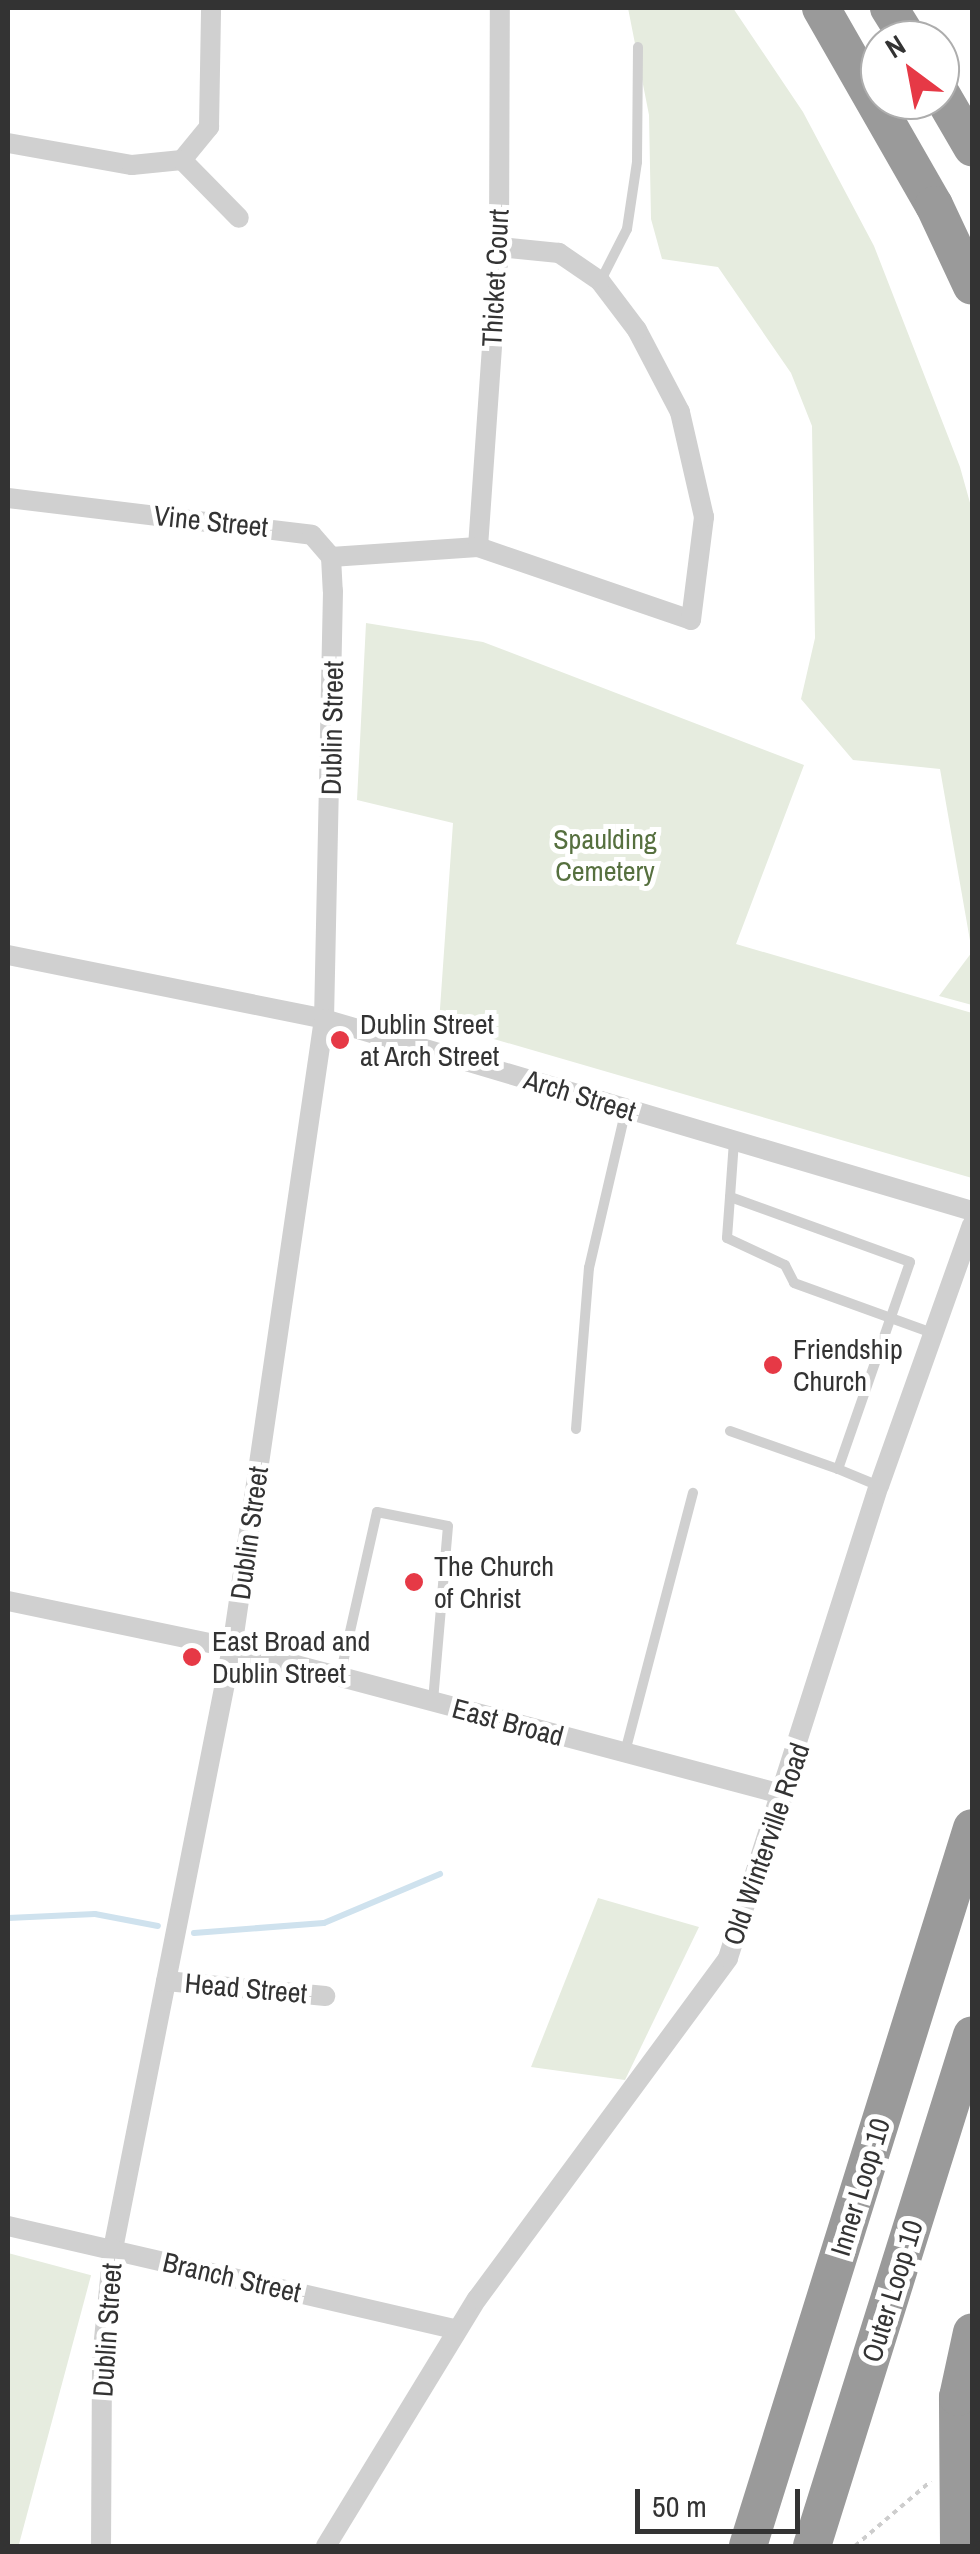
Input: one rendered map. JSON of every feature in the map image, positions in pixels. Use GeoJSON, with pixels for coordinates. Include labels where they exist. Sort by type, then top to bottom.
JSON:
{"type":"FeatureCollection","features":[{"type":"Feature","properties":{"kind":"highway"},"geometry":{"type":"LineString","coordinates":[[821,8],[934,204],[972,286]]}},
{"type":"Feature","properties":{"kind":"highway"},"geometry":{"type":"LineString","coordinates":[[956,120],[972,147]]}},
{"type":"Feature","properties":{"kind":"highway","name":"Inner Loop 10"},"geometry":{"type":"LineString","coordinates":[[748,2546],[972,1828]]}},
{"type":"Feature","properties":{"kind":"highway","name":"Outer Loop 10"},"geometry":{"type":"LineString","coordinates":[[818,2529],[972,2035]]}},
{"type":"Feature","properties":{"kind":"highway"},"geometry":{"type":"LineString","coordinates":[[959,2546],[958,2397],[972,2332]]}},
{"type":"Feature","properties":{"kind":"street"},"geometry":{"type":"LineString","coordinates":[[8,143],[132,164],[182,160],[209,127],[211,8]]}},
{"type":"Feature","properties":{"kind":"street","name":"Thicket Court"},"geometry":{"type":"LineString","coordinates":[[478,547],[500,247],[500,8]]}},
{"type":"Feature","properties":{"kind":"street"},"geometry":{"type":"LineString","coordinates":[[182,160],[238,218]]}},
{"type":"Feature","properties":{"kind":"street"},"geometry":{"type":"LineString","coordinates":[[330,557],[478,547],[691,620],[704,518],[680,412],[637,330],[600,281],[559,254],[500,247]]}},
{"type":"Feature","properties":{"kind":"street","name":"Vine Street"},"geometry":{"type":"LineString","coordinates":[[8,498],[291,530],[312,535],[330,557]]}},
{"type":"Feature","properties":{"kind":"street","name":"Dublin Street"},"geometry":{"type":"LineString","coordinates":[[101,2546],[102,2360],[114,2249],[232,1648],[324,1020],[333,631],[330,557]]}},
{"type":"Feature","properties":{"kind":"street","name":"Arch Street"},"geometry":{"type":"LineString","coordinates":[[8,955],[324,1020],[972,1211]]}},
{"type":"Feature","properties":{"kind":"street","name":"Old Winterville Road"},"geometry":{"type":"LineString","coordinates":[[326,2546],[457,2330],[728,1958],[784,1795],[879,1486],[972,1225]]}},
{"type":"Feature","properties":{"kind":"street","name":"East Broad"},"geometry":{"type":"LineString","coordinates":[[8,1601],[232,1648],[784,1795]]}},
{"type":"Feature","properties":{"kind":"street","name":"Head Street"},"geometry":{"type":"LineString","coordinates":[[166,1981],[325,1996]]}},
{"type":"Feature","properties":{"kind":"street","name":"Branch Street"},"geometry":{"type":"LineString","coordinates":[[8,2226],[457,2330]]}},
{"type":"Feature","properties":{"kind":"lane"},"geometry":{"type":"LineString","coordinates":[[600,281],[627,229],[637,162],[638,47]]}},
{"type":"Feature","properties":{"kind":"lane"},"geometry":{"type":"LineString","coordinates":[[576,1429],[590,1268],[626,1108]]}},
{"type":"Feature","properties":{"kind":"lane"},"geometry":{"type":"LineString","coordinates":[[734,1141],[727,1238],[784,1264],[794,1283],[936,1334]]}},
{"type":"Feature","properties":{"kind":"lane"},"geometry":{"type":"LineString","coordinates":[[730,1198],[910,1262],[838,1469]]}},
{"type":"Feature","properties":{"kind":"lane"},"geometry":{"type":"LineString","coordinates":[[730,1431],[879,1486]]}},
{"type":"Feature","properties":{"kind":"lane"},"geometry":{"type":"LineString","coordinates":[[625,1753],[693,1493]]}},
{"type":"Feature","properties":{"kind":"lane"},"geometry":{"type":"LineString","coordinates":[[340,1677],[377,1512],[448,1526],[433,1702]]}},
{"type":"Feature","properties":{"kind":"path"},"geometry":{"type":"LineString","coordinates":[[855,2546],[893,2513]]}},
{"type":"Feature","properties":{"kind":"green space"},"geometry":{"type":"Polygon","coordinates":[[[628,8],[733,8],[803,112],[874,246],[960,467],[972,510],[972,952],[940,769],[853,760],[801,699],[815,638],[812,426],[791,373],[718,267],[662,259],[651,219],[649,115],[628,8]]]}},
{"type":"Feature","properties":{"kind":"green space","name":"Spaulding Cemetery"},"geometry":{"type":"Polygon","coordinates":[[[366,623],[483,642],[804,765],[736,944],[972,1013],[972,1178],[439,1023],[453,823],[357,800],[366,623]]]}},
{"type":"Feature","properties":{"kind":"green space"},"geometry":{"type":"Polygon","coordinates":[[[972,952],[972,1005],[939,996],[972,952]]]}},
{"type":"Feature","properties":{"kind":"green space"},"geometry":{"type":"Polygon","coordinates":[[[598,1898],[699,1927],[625,2080],[531,2067],[598,1898]]]}},
{"type":"Feature","properties":{"kind":"green space"},"geometry":{"type":"Polygon","coordinates":[[[8,2253],[91,2275],[19,2546],[8,2546],[8,2253]]]}},
{"type":"Feature","properties":{"kind":"waterway"},"geometry":{"type":"LineString","coordinates":[[194,1933],[324,1923],[440,1874]]}},
{"type":"Feature","properties":{"kind":"waterway"},"geometry":{"type":"LineString","coordinates":[[8,1918],[95,1914],[158,1926]]}},
{"type":"Feature","properties":{"kind":"place","name":"Dublin Street at Arch Street"},"geometry":{"type":"Point","coordinates":[340,1040]}},
{"type":"Feature","properties":{"kind":"place","name":"Friendship Church"},"geometry":{"type":"Point","coordinates":[773,1365]}},
{"type":"Feature","properties":{"kind":"place","name":"The Church of Christ"},"geometry":{"type":"Point","coordinates":[414,1582]}},
{"type":"Feature","properties":{"kind":"place","name":"East Broad and Dublin Street"},"geometry":{"type":"Point","coordinates":[192,1657]}}]}
